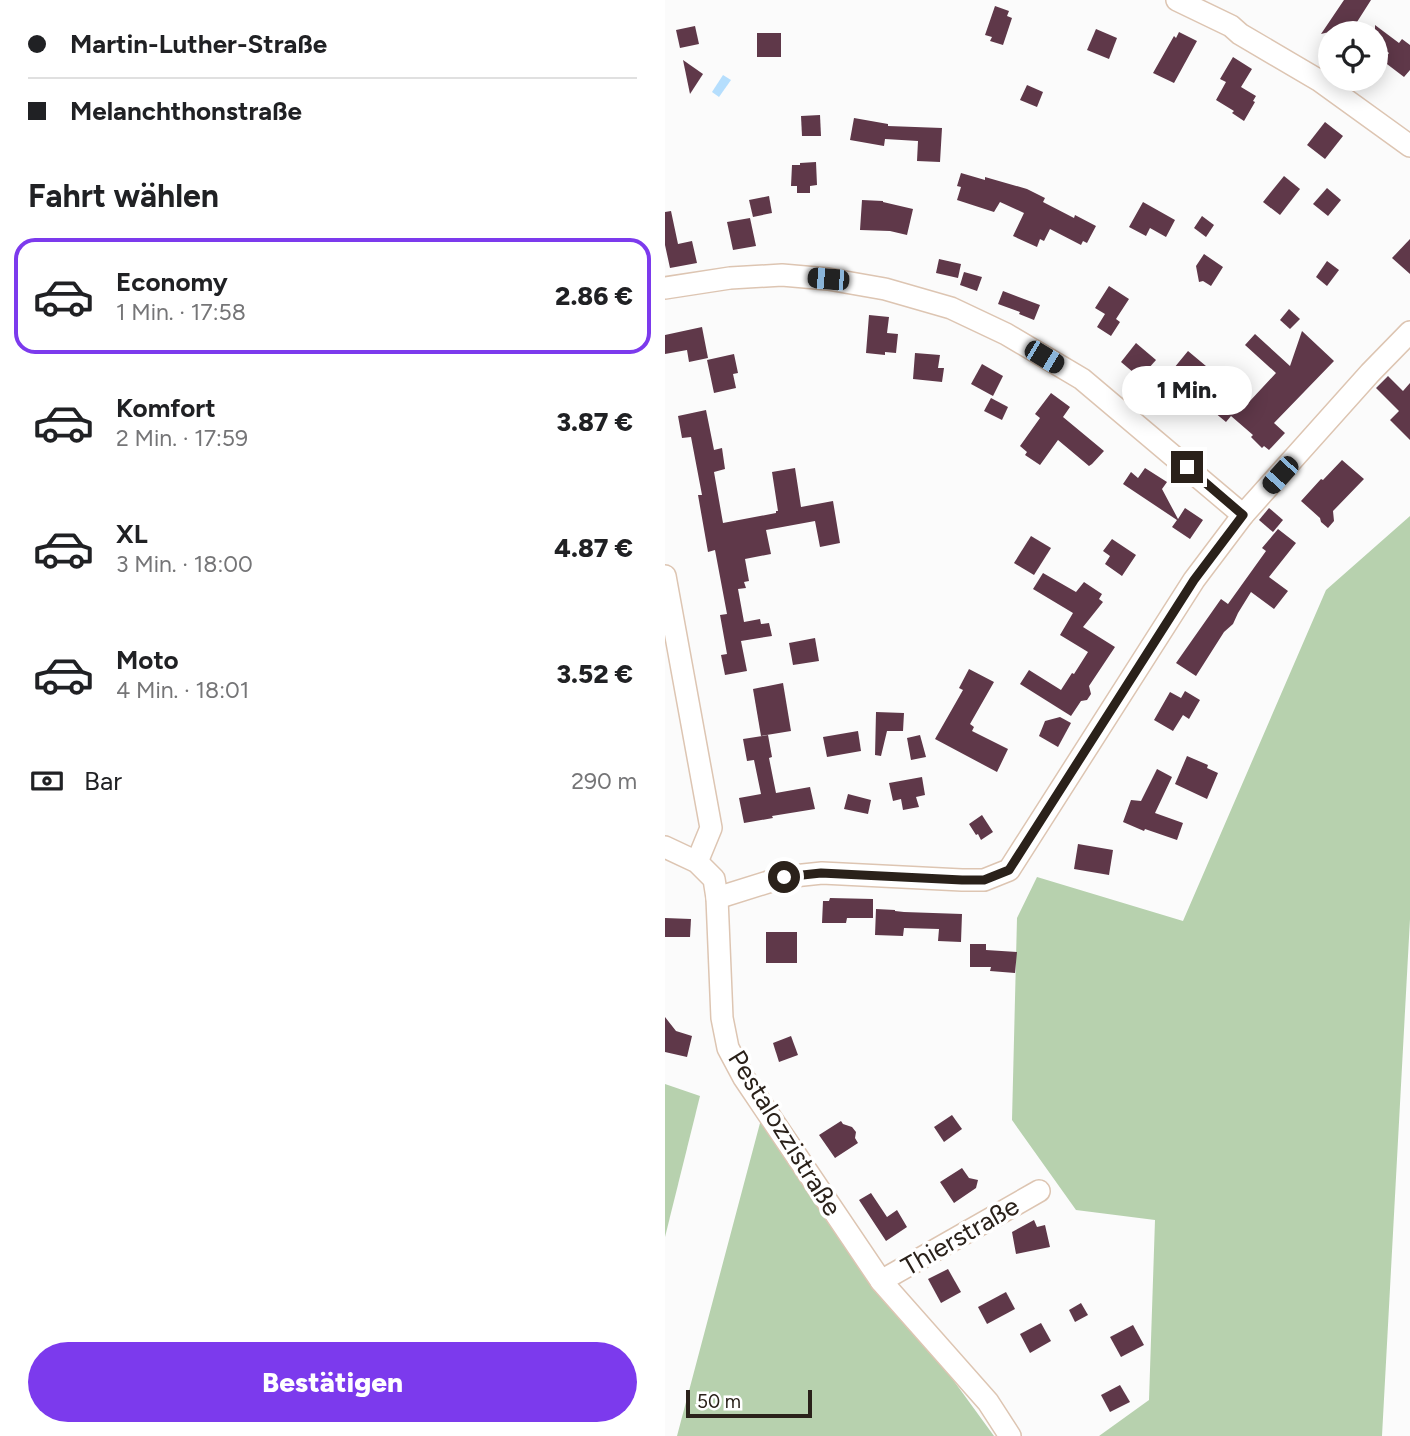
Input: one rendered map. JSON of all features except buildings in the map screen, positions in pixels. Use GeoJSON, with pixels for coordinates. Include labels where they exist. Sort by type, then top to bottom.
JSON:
{"type":"FeatureCollection","features":[{"type":"Feature","properties":{"kind":"street"},"geometry":{"type":"LineString","coordinates":[[1177,0],[1231,26],[1320,81],[1410,146]]}},
{"type":"Feature","properties":{"kind":"street"},"geometry":{"type":"LineString","coordinates":[[665,288],[730,278],[782,275],[828,279],[885,289],[951,308],[1006,334],[1082,379],[1243,515]]}},
{"type":"Feature","properties":{"kind":"street"},"geometry":{"type":"LineString","coordinates":[[717,898],[784,877],[821,873],[984,880],[1009,870],[1194,580],[1243,515],[1410,332]]}},
{"type":"Feature","properties":{"kind":"street"},"geometry":{"type":"LineString","coordinates":[[665,576],[711,828],[697,862],[665,847]]}},
{"type":"Feature","properties":{"kind":"street","name":"Pestalozzistraße"},"geometry":{"type":"LineString","coordinates":[[697,862],[714,879],[722,1018],[728,1048],[744,1078],[881,1281],[988,1402],[1010,1436]]}},
{"type":"Feature","properties":{"kind":"street","name":"Thierstraße"},"geometry":{"type":"LineString","coordinates":[[881,1281],[1039,1191]]}},
{"type":"Feature","properties":{"kind":"green space"},"geometry":{"type":"Polygon","coordinates":[[[1410,516],[1410,919],[1382,1436],[1099,1436],[1149,1400],[1155,1220],[1076,1210],[1012,1120],[1017,918],[1037,877],[1183,921],[1326,590],[1410,516]]]}},
{"type":"Feature","properties":{"kind":"green space"},"geometry":{"type":"Polygon","coordinates":[[[665,1084],[700,1096],[665,1237],[665,1084]]]}},
{"type":"Feature","properties":{"kind":"green space"},"geometry":{"type":"Polygon","coordinates":[[[764,1108],[881,1281],[994,1436],[677,1436],[764,1108]]]}},
{"type":"Feature","properties":{"kind":"water"},"geometry":{"type":"Polygon","coordinates":[[[723,75],[731,80],[719,97],[712,92],[723,75]]]}},
{"type":"Feature","properties":{"kind":"route"},"geometry":{"type":"LineString","coordinates":[[784,877],[821,873],[984,880],[1009,870],[1194,580],[1243,515],[1187,467]]}}]}
